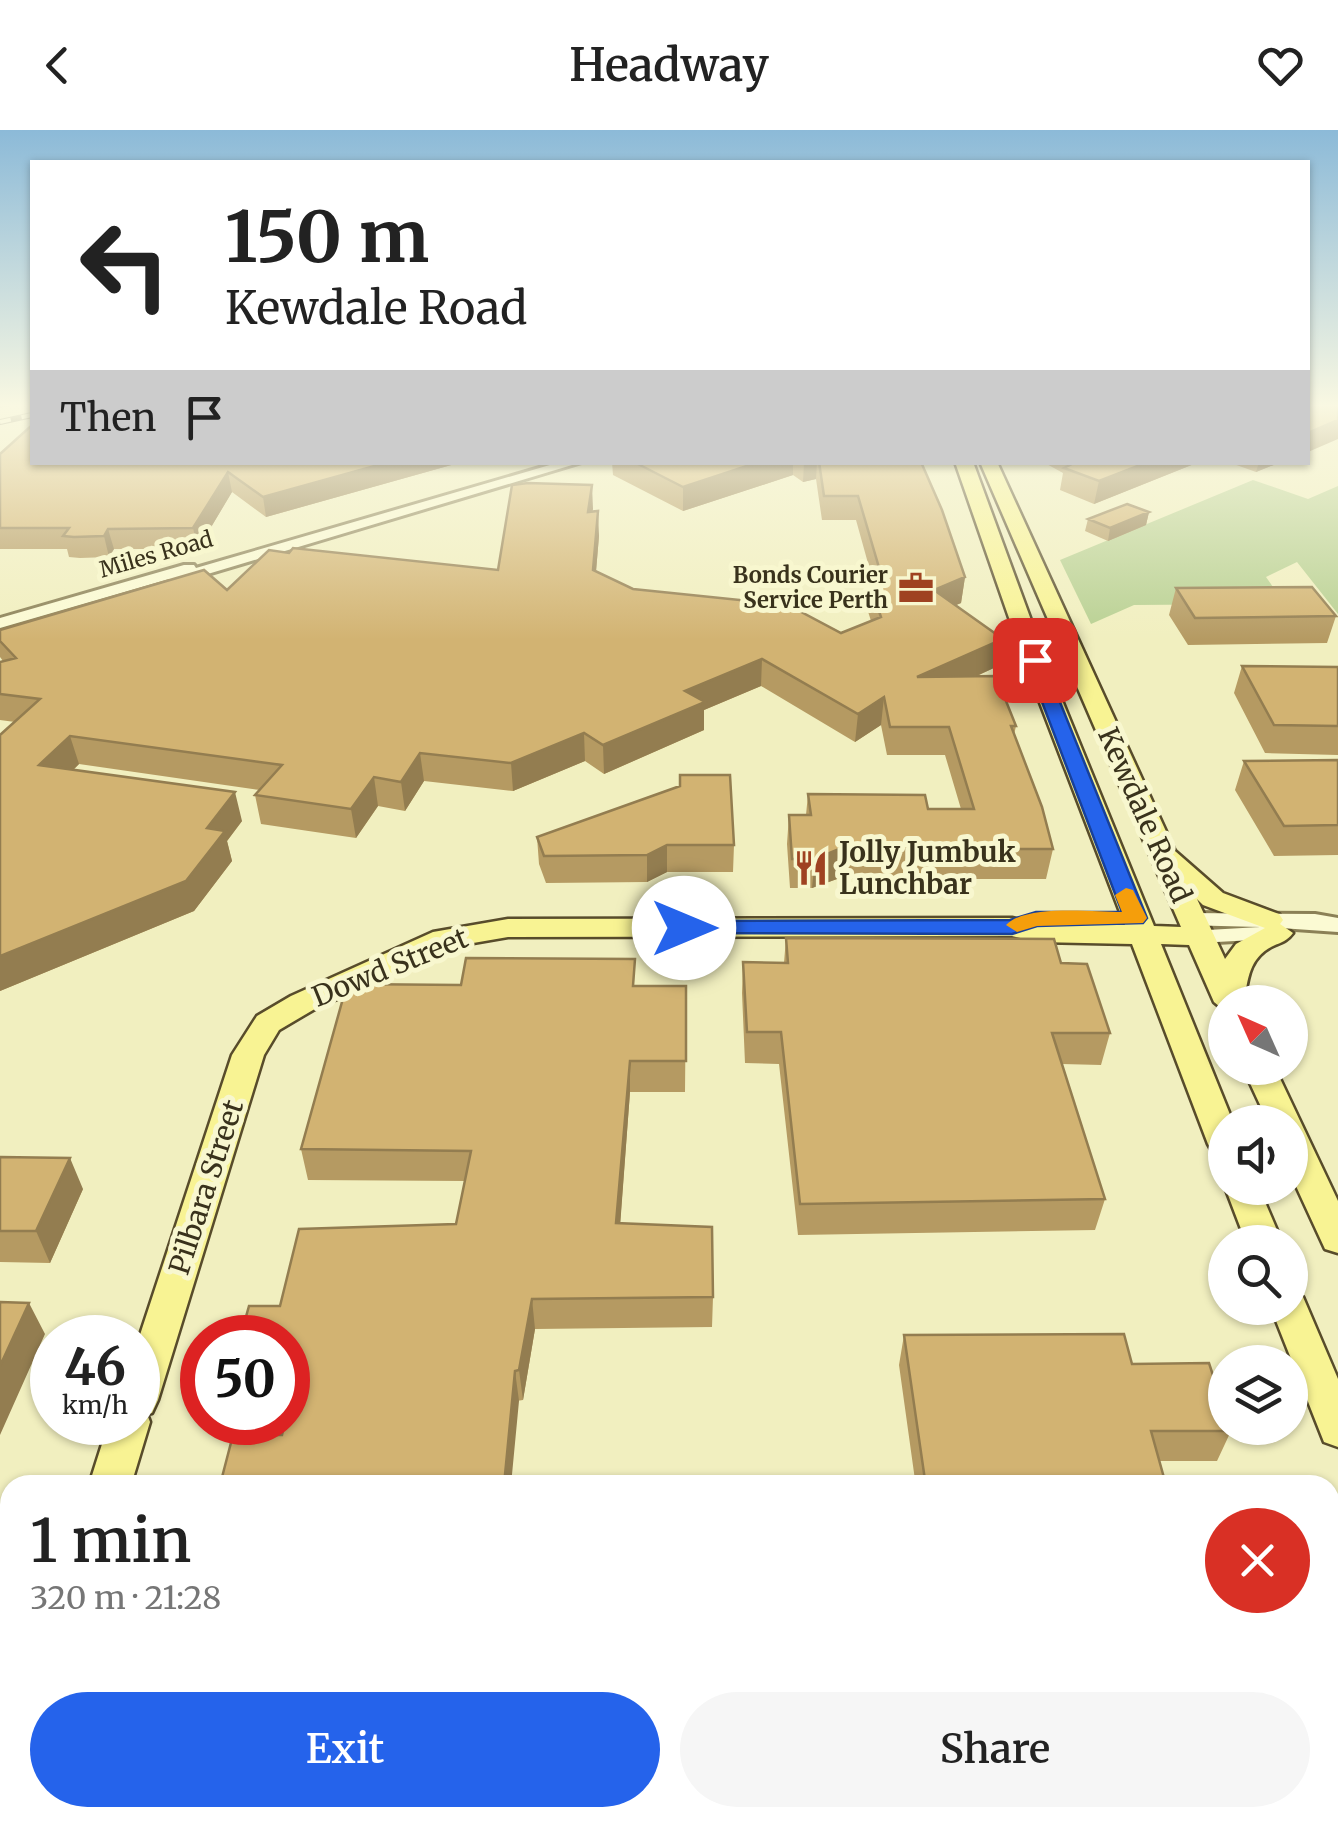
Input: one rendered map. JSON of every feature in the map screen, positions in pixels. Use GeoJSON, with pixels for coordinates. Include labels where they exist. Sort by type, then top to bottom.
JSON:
{"type":"FeatureCollection","features":[{"type":"Feature","properties":{"kind":"main road","name":"Kewdale Road"},"geometry":{"type":"LineString","coordinates":[[971,482],[1210,1105]]}},
{"type":"Feature","properties":{"kind":"main road","name":"Kewdale Road"},"geometry":{"type":"LineString","coordinates":[[997,482],[1221,985]]}},
{"type":"Feature","properties":{"kind":"main road"},"geometry":{"type":"LineString","coordinates":[[986,526],[1016,526]]}},
{"type":"Feature","properties":{"kind":"main road"},"geometry":{"type":"LineString","coordinates":[[1161,848],[1213,899],[1274,926],[1248,945],[1239,957],[1233,985]]}},
{"type":"Feature","properties":{"kind":"main road","name":"Dowd Street"},"geometry":{"type":"LineString","coordinates":[[259,1034],[280,1014],[334,987],[443,939],[476,931],[545,927],[1012,927],[1038,933],[1194,928]]}},
{"type":"Feature","properties":{"kind":"main road","name":"Pilbara Street"},"geometry":{"type":"LineString","coordinates":[[160,1331],[248,1055],[259,1034]]}},
{"type":"Feature","properties":{"kind":"main road"},"geometry":{"type":"LineString","coordinates":[[1308,1173],[1338,1239]]}},
{"type":"Feature","properties":{"kind":"main road"},"geometry":{"type":"LineString","coordinates":[[1297,1325],[1338,1429]]}},
{"type":"Feature","properties":{"kind":"main road"},"geometry":{"type":"LineString","coordinates":[[113,1475],[123,1445]]}},
{"type":"Feature","properties":{"kind":"street","name":"Miles Road"},"geometry":{"type":"LineString","coordinates":[[0,627],[487,482]]}},
{"type":"Feature","properties":{"kind":"street","name":"Miles Road"},"geometry":{"type":"LineString","coordinates":[[0,627],[506,482]]}},
{"type":"Feature","properties":{"kind":"street","name":"Dowd Street"},"geometry":{"type":"LineString","coordinates":[[1194,928],[1338,927]]}},
{"type":"Feature","properties":{"kind":"green space"},"geometry":{"type":"Polygon","coordinates":[[[1248,482],[1259,482],[1308,499],[1338,486],[1338,614],[1297,562],[1266,577],[1285,604],[1134,605],[1091,624],[1060,560],[1248,482]]]}},
{"type":"Feature","properties":{"kind":"building"},"geometry":{"type":"Polygon","coordinates":[[[0,482],[222,482],[193,528],[108,529],[104,536],[74,537],[63,536],[69,528],[0,528],[0,482]]]}},
{"type":"Feature","properties":{"kind":"building"},"geometry":{"type":"Polygon","coordinates":[[[242,482],[316,482],[263,497],[242,482]]]}},
{"type":"Feature","properties":{"kind":"building"},"geometry":{"type":"Polygon","coordinates":[[[822,482],[930,482],[965,577],[934,590],[1003,639],[917,677],[996,676],[1016,726],[1011,726],[1042,807],[1053,849],[839,849],[815,859],[792,859],[789,815],[811,815],[808,794],[925,795],[928,809],[974,809],[949,727],[890,727],[884,697],[858,714],[762,659],[685,691],[705,702],[603,745],[584,733],[511,763],[420,753],[401,782],[374,777],[351,809],[255,795],[282,765],[70,736],[39,765],[235,792],[207,828],[225,831],[186,881],[0,956],[0,735],[40,699],[0,694],[0,662],[16,658],[0,641],[0,630],[204,570],[227,590],[269,550],[289,553],[293,548],[498,570],[512,485],[528,483],[592,485],[588,512],[598,511],[593,570],[633,589],[788,605],[841,633],[881,617],[867,576],[880,571],[858,496],[824,496],[822,482]]]}},
{"type":"Feature","properties":{"kind":"building"},"geometry":{"type":"Polygon","coordinates":[[[1127,504],[1149,512],[1110,528],[1088,519],[1127,504]]]}},
{"type":"Feature","properties":{"kind":"building"},"geometry":{"type":"Polygon","coordinates":[[[1312,587],[1336,616],[1195,618],[1176,588],[1312,587]]]}},
{"type":"Feature","properties":{"kind":"building"},"geometry":{"type":"Polygon","coordinates":[[[1242,666],[1338,667],[1338,726],[1274,725],[1242,666]]]}},
{"type":"Feature","properties":{"kind":"building"},"geometry":{"type":"Polygon","coordinates":[[[1338,760],[1338,825],[1284,826],[1244,761],[1338,760]]]}},
{"type":"Feature","properties":{"kind":"building"},"geometry":{"type":"Polygon","coordinates":[[[680,775],[730,775],[734,845],[667,845],[647,855],[544,856],[537,837],[680,786],[680,775]]]}},
{"type":"Feature","properties":{"kind":"building"},"geometry":{"type":"Polygon","coordinates":[[[786,938],[1054,939],[1061,963],[1087,964],[1110,1033],[1052,1033],[1105,1199],[800,1204],[781,1032],[747,1032],[743,962],[788,963],[786,938]]]}},
{"type":"Feature","properties":{"kind":"building"},"geometry":{"type":"Polygon","coordinates":[[[466,958],[635,959],[633,986],[686,986],[686,1061],[630,1061],[616,1223],[712,1227],[713,1297],[532,1299],[519,1370],[515,1371],[505,1475],[223,1475],[230,1445],[310,1445],[310,1315],[246,1315],[249,1306],[280,1306],[299,1229],[456,1224],[471,1151],[301,1149],[347,984],[461,985],[466,958]]]}},
{"type":"Feature","properties":{"kind":"building"},"geometry":{"type":"Polygon","coordinates":[[[0,1157],[70,1158],[36,1231],[0,1231],[0,1157]]]}},
{"type":"Feature","properties":{"kind":"building"},"geometry":{"type":"Polygon","coordinates":[[[0,1302],[29,1303],[0,1366],[0,1302]]]}},
{"type":"Feature","properties":{"kind":"building"},"geometry":{"type":"Polygon","coordinates":[[[1124,1334],[1132,1364],[1208,1363],[1208,1431],[1151,1431],[1163,1475],[924,1475],[904,1335],[1124,1334]]]}},
{"type":"Feature","properties":{"kind":"slow traffic"},"geometry":{"type":"LineString","coordinates":[[1017,925],[1036,919],[1136,918],[1126,895]]}},
{"type":"Feature","properties":{"kind":"place","name":"Bonds Courier Service Perth"},"geometry":{"type":"Point","coordinates":[916,588]}},
{"type":"Feature","properties":{"kind":"place","name":"Jolly Jumbuk Lunchbar"},"geometry":{"type":"Point","coordinates":[811,868]}},
{"type":"Feature","properties":{"kind":"route"},"geometry":{"type":"LineString","coordinates":[[684,928],[1012,927],[1036,919],[1136,918],[1035,660]]}}]}
